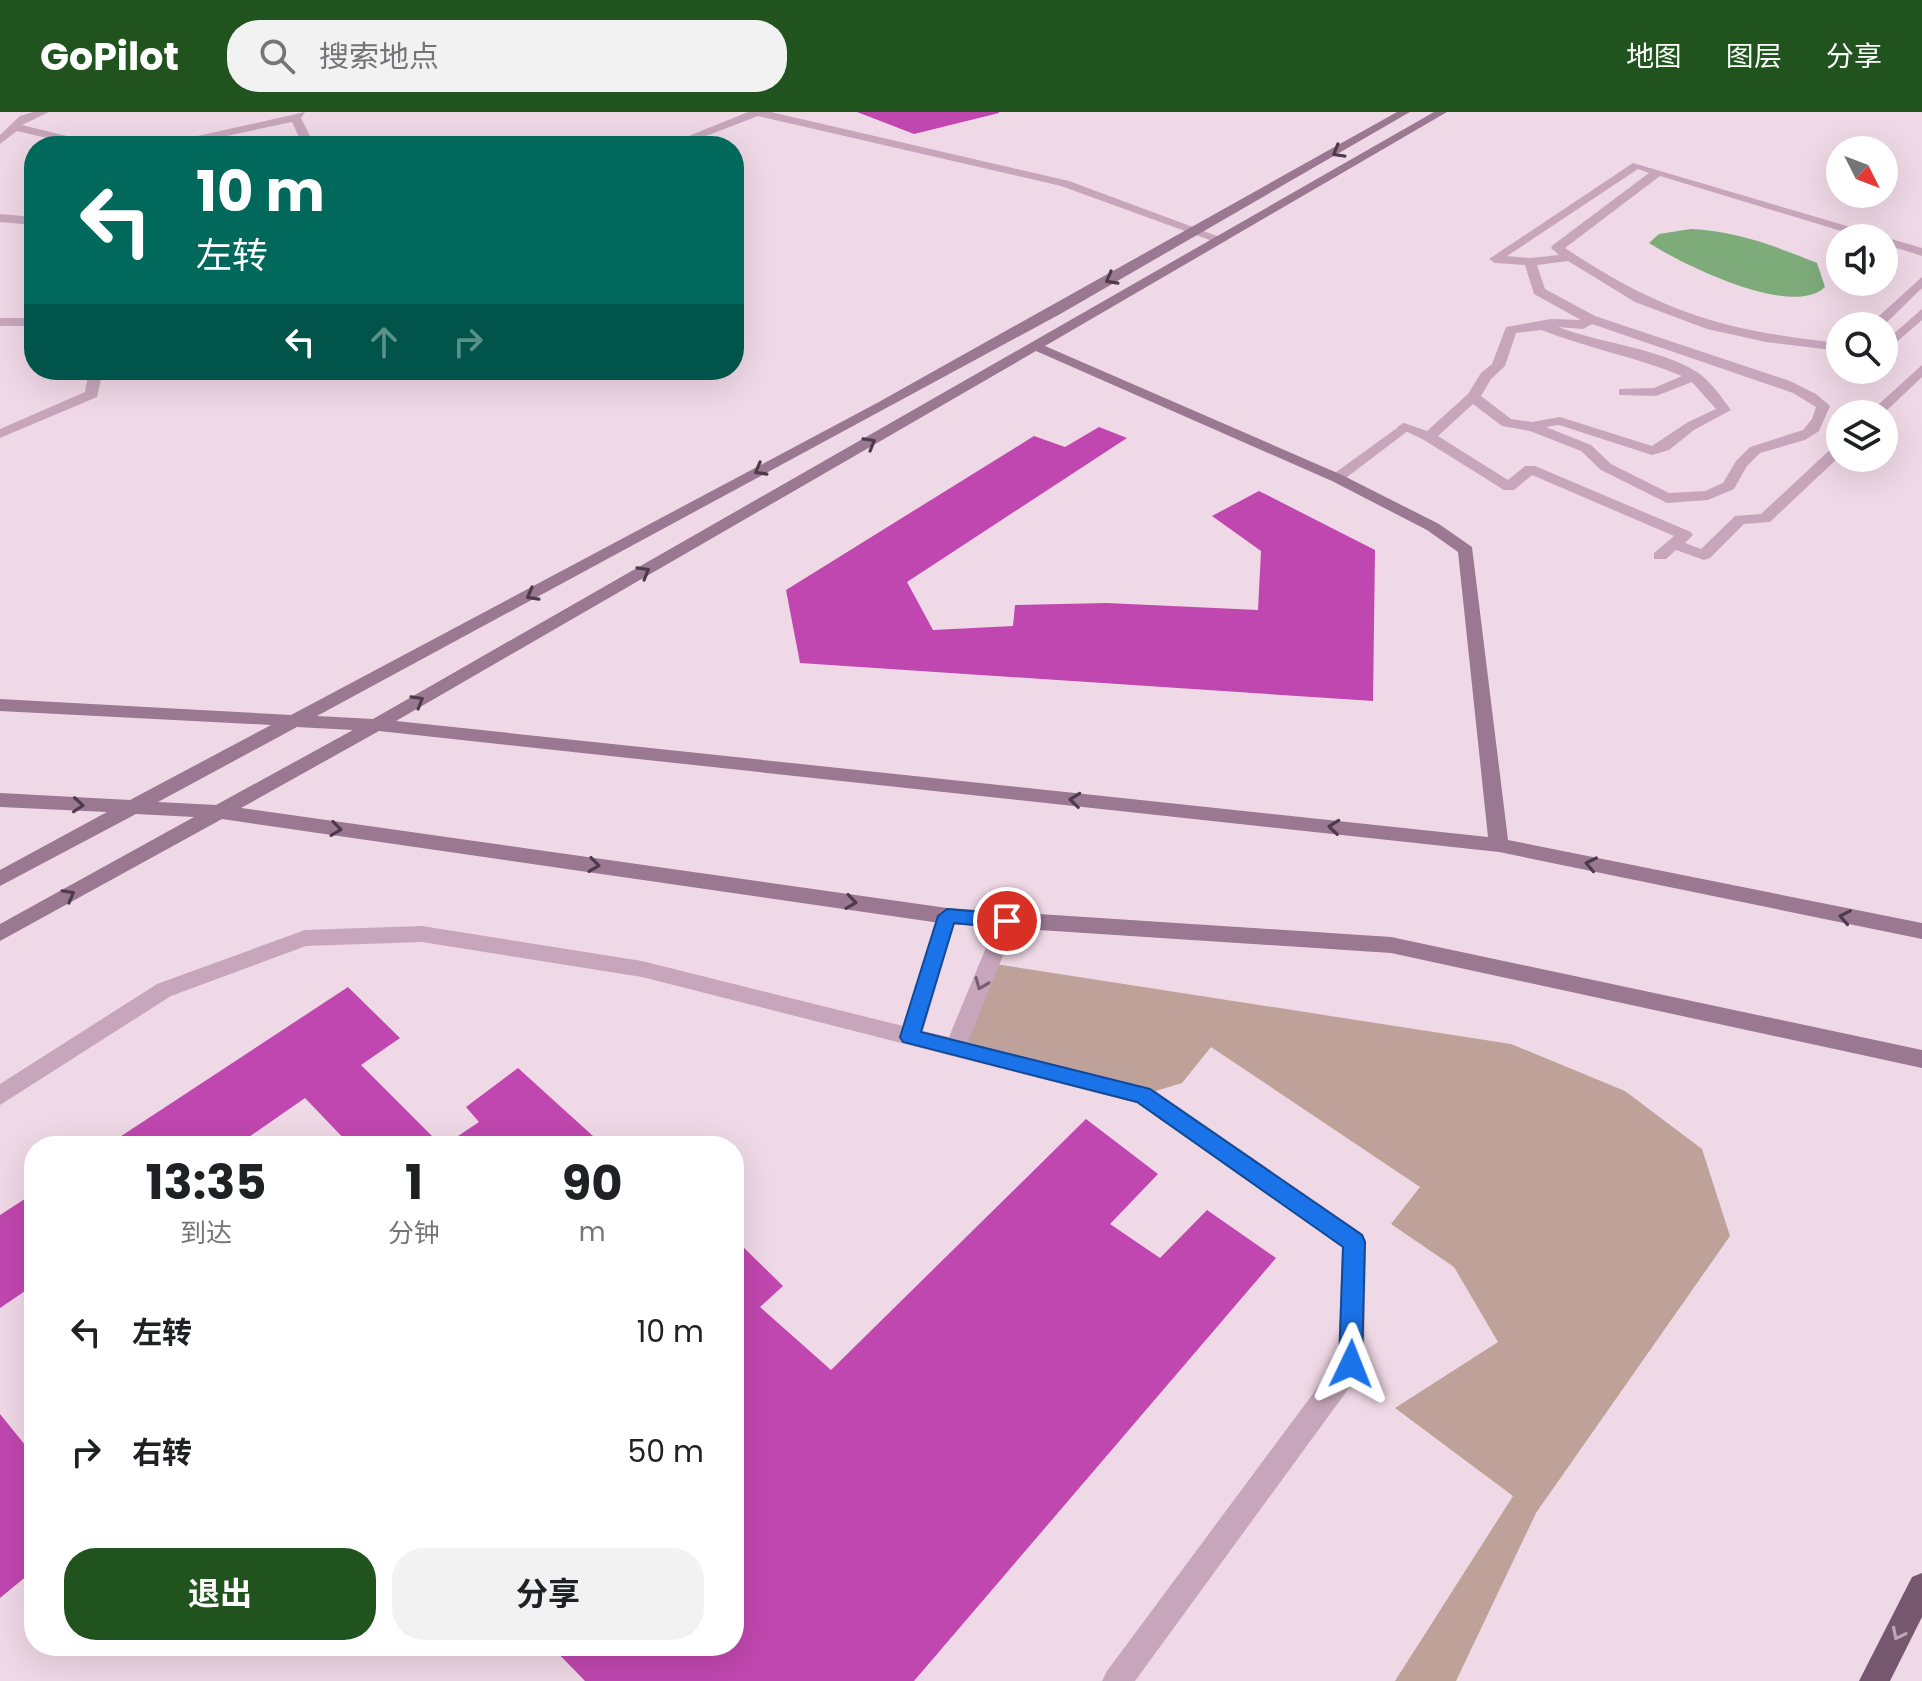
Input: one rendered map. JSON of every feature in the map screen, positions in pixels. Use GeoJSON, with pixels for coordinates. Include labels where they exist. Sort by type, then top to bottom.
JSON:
{"type":"FeatureCollection","features":[{"type":"Feature","properties":{"kind":"main road"},"geometry":{"type":"LineString","coordinates":[[1874,1681],[1922,1587]]}},
{"type":"Feature","properties":{"kind":"street"},"geometry":{"type":"LineString","coordinates":[[0,141],[24,118],[44,112]]}},
{"type":"Feature","properties":{"kind":"street"},"geometry":{"type":"LineString","coordinates":[[696,136],[758,112],[1065,183],[1222,240]]}},
{"type":"Feature","properties":{"kind":"street"},"geometry":{"type":"LineString","coordinates":[[0,879],[1198,231],[1405,112]]}},
{"type":"Feature","properties":{"kind":"street"},"geometry":{"type":"LineString","coordinates":[[0,933],[376,725],[1442,112]]}},
{"type":"Feature","properties":{"kind":"street"},"geometry":{"type":"LineString","coordinates":[[210,136],[297,115],[305,136]]}},
{"type":"Feature","properties":{"kind":"street"},"geometry":{"type":"LineString","coordinates":[[15,127],[53,136]]}},
{"type":"Feature","properties":{"kind":"street"},"geometry":{"type":"LineString","coordinates":[[1570,257],[1530,262],[1495,259],[1637,165],[1831,224]]}},
{"type":"Feature","properties":{"kind":"street"},"geometry":{"type":"LineString","coordinates":[[1658,172],[1557,248],[1655,307],[1695,322],[1826,345]]}},
{"type":"Feature","properties":{"kind":"street"},"geometry":{"type":"LineString","coordinates":[[0,218],[24,220]]}},
{"type":"Feature","properties":{"kind":"street"},"geometry":{"type":"LineString","coordinates":[[1898,244],[1922,252]]}},
{"type":"Feature","properties":{"kind":"street"},"geometry":{"type":"LineString","coordinates":[[1473,397],[1507,423],[1533,427],[1586,448],[1606,467],[1667,498],[1708,495],[1729,486],[1734,474],[1757,448],[1813,432],[1820,424],[1823,406],[1807,393],[1590,319],[1539,291],[1530,262]]}},
{"type":"Feature","properties":{"kind":"street"},"geometry":{"type":"LineString","coordinates":[[1890,312],[1922,281]]}},
{"type":"Feature","properties":{"kind":"street"},"geometry":{"type":"LineString","coordinates":[[1898,336],[1922,313]]}},
{"type":"Feature","properties":{"kind":"street"},"geometry":{"type":"LineString","coordinates":[[1547,328],[1551,323],[1583,325],[1590,319]]}},
{"type":"Feature","properties":{"kind":"street"},"geometry":{"type":"LineString","coordinates":[[0,322],[24,322]]}},
{"type":"Feature","properties":{"kind":"street"},"geometry":{"type":"LineString","coordinates":[[1429,437],[1473,397],[1486,376],[1498,366],[1511,330],[1547,328],[1581,341],[1648,357],[1694,376],[1724,410],[1710,420],[1692,424],[1667,448],[1652,451],[1560,421],[1533,427]]}},
{"type":"Feature","properties":{"kind":"street"},"geometry":{"type":"LineString","coordinates":[[1037,347],[1337,478],[1433,527],[1466,550],[1499,845]]}},
{"type":"Feature","properties":{"kind":"street"},"geometry":{"type":"LineString","coordinates":[[1890,400],[1922,369]]}},
{"type":"Feature","properties":{"kind":"street"},"geometry":{"type":"LineString","coordinates":[[1624,392],[1656,392],[1694,376]]}},
{"type":"Feature","properties":{"kind":"street"},"geometry":{"type":"LineString","coordinates":[[0,434],[92,394],[94,380]]}},
{"type":"Feature","properties":{"kind":"street"},"geometry":{"type":"LineString","coordinates":[[1337,478],[1404,427],[1429,437],[1509,487],[1530,469],[1685,535],[1660,556]]}},
{"type":"Feature","properties":{"kind":"street"},"geometry":{"type":"LineString","coordinates":[[1673,544],[1704,555],[1740,519],[1765,519],[1826,461]]}},
{"type":"Feature","properties":{"kind":"street"},"geometry":{"type":"LineString","coordinates":[[0,705],[376,725],[1499,845],[1922,931]]}},
{"type":"Feature","properties":{"kind":"street"},"geometry":{"type":"LineString","coordinates":[[0,800],[221,812],[947,916],[1391,945],[1922,1059]]}},
{"type":"Feature","properties":{"kind":"street"},"geometry":{"type":"LineString","coordinates":[[910,1037],[947,916]]}},
{"type":"Feature","properties":{"kind":"street"},"geometry":{"type":"LineString","coordinates":[[955,1048],[1007,921]]}},
{"type":"Feature","properties":{"kind":"street"},"geometry":{"type":"LineString","coordinates":[[0,1096],[164,990],[305,938],[422,934],[626,967],[1143,1095],[1354,1242],[1351,1364],[1117,1681]]}},
{"type":"Feature","properties":{"kind":"shaded area"},"geometry":{"type":"Polygon","coordinates":[[[1691,229],[1740,236],[1817,263],[1825,287],[1809,295],[1788,297],[1763,293],[1710,275],[1649,243],[1659,234],[1691,229]]]}},
{"type":"Feature","properties":{"kind":"shaded area"},"geometry":{"type":"Polygon","coordinates":[[[989,963],[1511,1044],[1625,1091],[1702,1149],[1730,1236],[1536,1513],[1456,1681],[1395,1681],[1513,1496],[1395,1408],[1498,1342],[1454,1267],[1391,1224],[1420,1187],[1211,1047],[1182,1083],[1143,1095],[964,1050],[989,963]]]}},
{"type":"Feature","properties":{"kind":"building"},"geometry":{"type":"Polygon","coordinates":[[[857,112],[999,112],[999,113],[914,134],[857,112]]]}},
{"type":"Feature","properties":{"kind":"building"},"geometry":{"type":"Polygon","coordinates":[[[1099,427],[1127,438],[907,582],[933,630],[1013,626],[1015,605],[1107,603],[1258,610],[1261,551],[1212,516],[1259,491],[1375,550],[1373,701],[800,663],[786,590],[1034,436],[1065,447],[1099,427]]]}},
{"type":"Feature","properties":{"kind":"building"},"geometry":{"type":"Polygon","coordinates":[[[348,987],[400,1038],[361,1065],[432,1136],[341,1136],[305,1098],[250,1136],[121,1136],[348,987]]]}},
{"type":"Feature","properties":{"kind":"building"},"geometry":{"type":"Polygon","coordinates":[[[518,1068],[593,1136],[458,1136],[479,1122],[466,1107],[518,1068]]]}},
{"type":"Feature","properties":{"kind":"building"},"geometry":{"type":"Polygon","coordinates":[[[1086,1119],[1158,1174],[1110,1224],[1160,1258],[1207,1210],[1276,1258],[914,1681],[585,1681],[561,1656],[744,1656],[744,1248],[783,1286],[760,1307],[831,1370],[1086,1119]]]}},
{"type":"Feature","properties":{"kind":"building"},"geometry":{"type":"Polygon","coordinates":[[[24,1199],[24,1292],[0,1308],[0,1215],[24,1199]]]}},
{"type":"Feature","properties":{"kind":"building"},"geometry":{"type":"Polygon","coordinates":[[[0,1414],[24,1444],[24,1578],[0,1598],[0,1414]]]}},
{"type":"Feature","properties":{"kind":"route"},"geometry":{"type":"LineString","coordinates":[[1007,921],[947,916],[910,1037],[1143,1095],[1354,1242],[1351,1364]]}}]}
